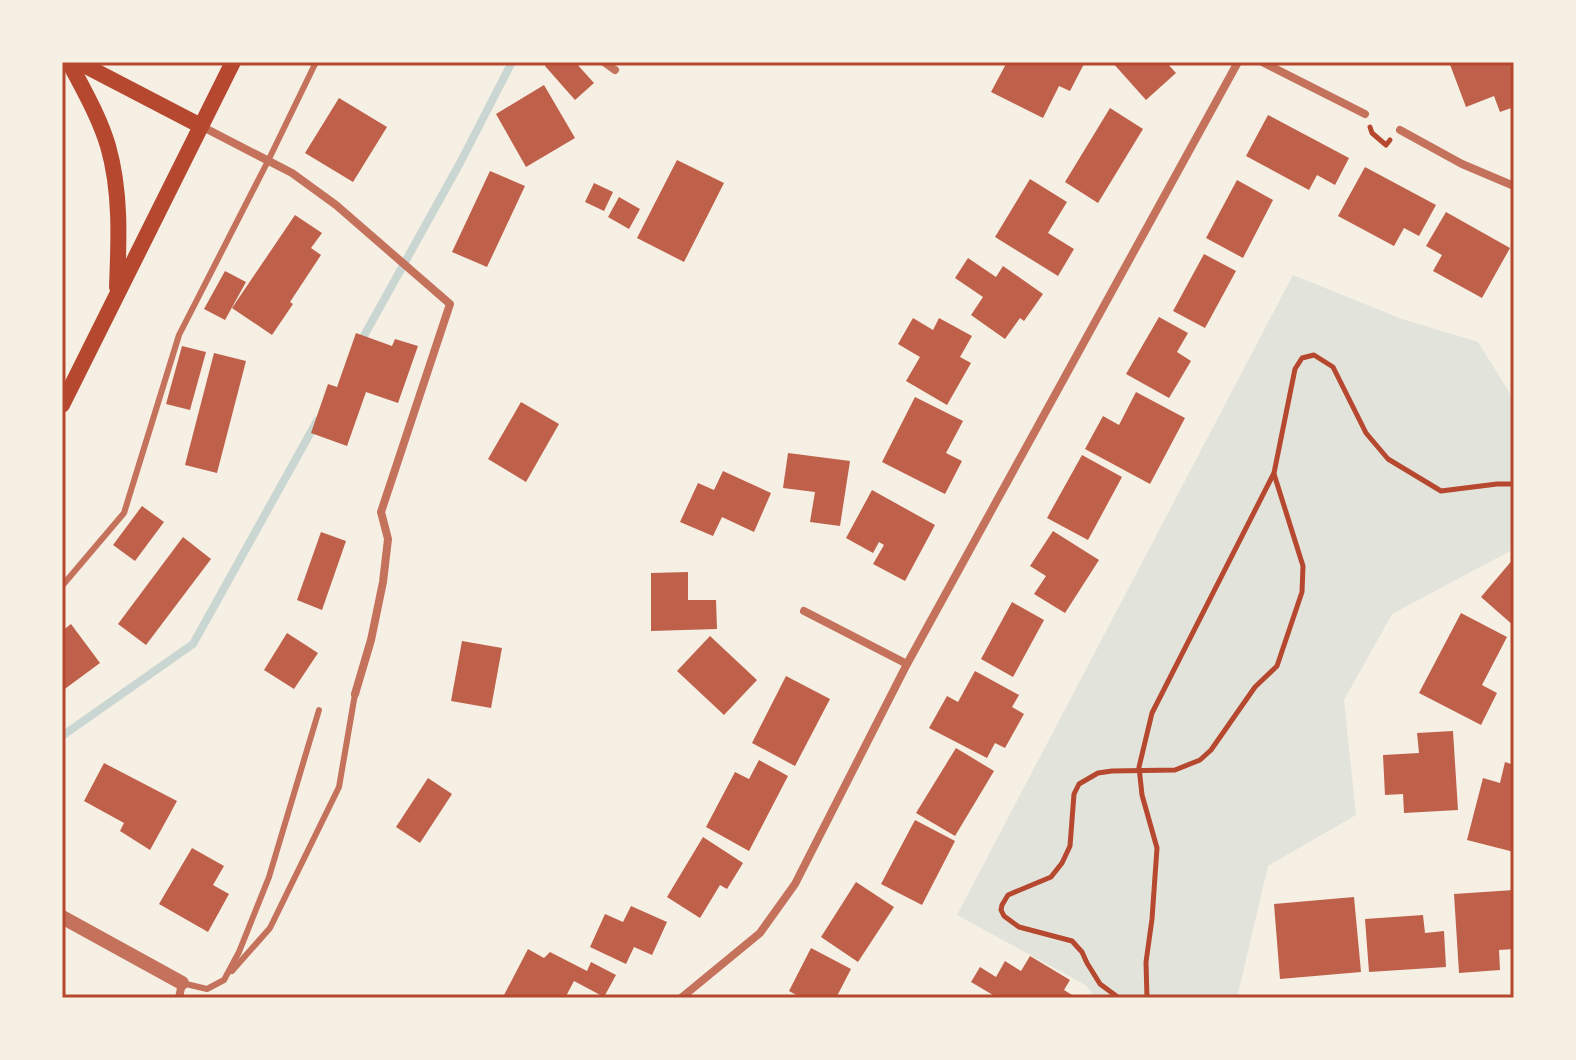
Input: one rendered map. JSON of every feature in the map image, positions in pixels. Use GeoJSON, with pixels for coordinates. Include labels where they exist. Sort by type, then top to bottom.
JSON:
{"type":"FeatureCollection","features":[{"type":"Feature","properties":{"kind":"main road"},"geometry":{"type":"LineString","coordinates":[[69,62],[107,144],[115,177],[119,231],[117,295]]}},
{"type":"Feature","properties":{"kind":"main road"},"geometry":{"type":"LineString","coordinates":[[78,62],[201,126]]}},
{"type":"Feature","properties":{"kind":"main road"},"geometry":{"type":"LineString","coordinates":[[62,405],[233,62]]}},
{"type":"Feature","properties":{"kind":"street"},"geometry":{"type":"LineString","coordinates":[[604,62],[615,70]]}},
{"type":"Feature","properties":{"kind":"street"},"geometry":{"type":"LineString","coordinates":[[681,998],[760,933],[795,884],[907,664],[1238,62]]}},
{"type":"Feature","properties":{"kind":"street"},"geometry":{"type":"LineString","coordinates":[[1262,62],[1365,114]]}},
{"type":"Feature","properties":{"kind":"street"},"geometry":{"type":"LineString","coordinates":[[201,126],[292,173],[336,205],[450,304],[381,512],[388,539],[383,582],[371,640],[355,694]]}},
{"type":"Feature","properties":{"kind":"street"},"geometry":{"type":"LineString","coordinates":[[1400,130],[1462,164],[1514,186]]}},
{"type":"Feature","properties":{"kind":"street"},"geometry":{"type":"LineString","coordinates":[[804,611],[907,664]]}},
{"type":"Feature","properties":{"kind":"street"},"geometry":{"type":"LineString","coordinates":[[62,917],[180,990]]}},
{"type":"Feature","properties":{"kind":"lane"},"geometry":{"type":"LineString","coordinates":[[62,586],[124,513],[179,335],[316,62]]}},
{"type":"Feature","properties":{"kind":"lane"},"geometry":{"type":"LineString","coordinates":[[180,990],[207,989],[224,980],[270,928],[339,787],[355,694]]}},
{"type":"Feature","properties":{"kind":"lane"},"geometry":{"type":"LineString","coordinates":[[224,980],[239,952],[269,877],[319,710]]}},
{"type":"Feature","properties":{"kind":"path"},"geometry":{"type":"LineString","coordinates":[[1146,998],[1146,962],[1157,848],[1142,795],[1139,767],[1152,713],[1274,473],[1295,369],[1302,358],[1314,355],[1333,367],[1366,433],[1388,459],[1441,491],[1514,484]]}},
{"type":"Feature","properties":{"kind":"path"},"geometry":{"type":"LineString","coordinates":[[1119,998],[1100,984],[1072,941],[1019,927],[1004,916],[1002,905],[1008,895],[1051,877],[1062,863],[1070,846],[1074,794],[1079,784],[1098,773],[1175,770],[1200,760],[1211,750],[1255,687],[1277,666],[1302,592],[1303,566],[1274,473]]}},
{"type":"Feature","properties":{"kind":"shaded area"},"geometry":{"type":"Polygon","coordinates":[[[1293,275],[1402,319],[1478,342],[1514,400],[1514,549],[1392,614],[1344,700],[1356,815],[1268,866],[1237,998],[1095,998],[1087,986],[957,915],[1293,275]]]}},
{"type":"Feature","properties":{"kind":"building"},"geometry":{"type":"Polygon","coordinates":[[[549,62],[575,62],[594,83],[575,100],[545,66],[549,62]]]}},
{"type":"Feature","properties":{"kind":"building"},"geometry":{"type":"Polygon","coordinates":[[[1007,62],[1085,62],[1070,91],[1059,86],[1043,118],[991,92],[1007,62]]]}},
{"type":"Feature","properties":{"kind":"building"},"geometry":{"type":"Polygon","coordinates":[[[1112,62],[1166,62],[1176,73],[1146,100],[1112,62]]]}},
{"type":"Feature","properties":{"kind":"building"},"geometry":{"type":"Polygon","coordinates":[[[1449,62],[1514,62],[1514,107],[1500,112],[1494,96],[1466,107],[1449,62]]]}},
{"type":"Feature","properties":{"kind":"building"},"geometry":{"type":"Polygon","coordinates":[[[544,85],[575,138],[526,167],[496,114],[544,85]]]}},
{"type":"Feature","properties":{"kind":"building"},"geometry":{"type":"Polygon","coordinates":[[[339,98],[387,127],[353,182],[305,153],[339,98]]]}},
{"type":"Feature","properties":{"kind":"building"},"geometry":{"type":"Polygon","coordinates":[[[1110,108],[1143,129],[1098,203],[1065,182],[1110,108]]]}},
{"type":"Feature","properties":{"kind":"building"},"geometry":{"type":"Polygon","coordinates":[[[1268,115],[1349,158],[1335,185],[1317,175],[1309,190],[1246,156],[1268,115]]]}},
{"type":"Feature","properties":{"kind":"building"},"geometry":{"type":"Polygon","coordinates":[[[677,160],[724,183],[684,262],[637,238],[677,160]]]}},
{"type":"Feature","properties":{"kind":"building"},"geometry":{"type":"Polygon","coordinates":[[[1365,167],[1436,205],[1419,236],[1404,228],[1394,246],[1338,216],[1365,167]]]}},
{"type":"Feature","properties":{"kind":"building"},"geometry":{"type":"Polygon","coordinates":[[[490,171],[525,186],[487,267],[452,252],[490,171]]]}},
{"type":"Feature","properties":{"kind":"building"},"geometry":{"type":"Polygon","coordinates":[[[1030,179],[1067,202],[1048,233],[1074,249],[1058,276],[995,237],[1030,179]]]}},
{"type":"Feature","properties":{"kind":"building"},"geometry":{"type":"Polygon","coordinates":[[[1237,180],[1273,200],[1243,258],[1206,238],[1237,180]]]}},
{"type":"Feature","properties":{"kind":"building"},"geometry":{"type":"Polygon","coordinates":[[[594,183],[613,192],[604,211],[585,202],[594,183]]]}},
{"type":"Feature","properties":{"kind":"building"},"geometry":{"type":"Polygon","coordinates":[[[619,197],[640,209],[629,229],[608,217],[619,197]]]}},
{"type":"Feature","properties":{"kind":"building"},"geometry":{"type":"Polygon","coordinates":[[[1446,212],[1510,248],[1482,298],[1433,271],[1442,255],[1426,246],[1446,212]]]}},
{"type":"Feature","properties":{"kind":"building"},"geometry":{"type":"Polygon","coordinates":[[[295,215],[322,233],[311,248],[321,255],[272,335],[232,308],[295,215]]]}},
{"type":"Feature","properties":{"kind":"building"},"geometry":{"type":"Polygon","coordinates":[[[1204,254],[1236,271],[1205,328],[1173,311],[1204,254]]]}},
{"type":"Feature","properties":{"kind":"building"},"geometry":{"type":"Polygon","coordinates":[[[968,258],[996,277],[1003,266],[1043,294],[1024,321],[1020,318],[1005,339],[971,315],[983,297],[955,278],[968,258]]]}},
{"type":"Feature","properties":{"kind":"building"},"geometry":{"type":"Polygon","coordinates":[[[225,271],[246,282],[225,320],[204,309],[225,271]]]}},
{"type":"Feature","properties":{"kind":"building"},"geometry":{"type":"Polygon","coordinates":[[[1159,317],[1188,333],[1177,352],[1191,361],[1169,398],[1126,374],[1159,317]]]}},
{"type":"Feature","properties":{"kind":"building"},"geometry":{"type":"Polygon","coordinates":[[[913,318],[933,330],[939,318],[972,336],[960,357],[971,363],[947,405],[906,381],[920,357],[898,344],[913,318]]]}},
{"type":"Feature","properties":{"kind":"building"},"geometry":{"type":"Polygon","coordinates":[[[356,333],[392,346],[395,339],[418,346],[398,403],[366,392],[347,446],[311,433],[328,384],[337,387],[356,333]]]}},
{"type":"Feature","properties":{"kind":"building"},"geometry":{"type":"Polygon","coordinates":[[[182,346],[206,352],[190,410],[166,404],[182,346]]]}},
{"type":"Feature","properties":{"kind":"building"},"geometry":{"type":"Polygon","coordinates":[[[214,353],[246,361],[217,473],[185,465],[214,353]]]}},
{"type":"Feature","properties":{"kind":"building"},"geometry":{"type":"Polygon","coordinates":[[[1136,392],[1185,418],[1150,484],[1085,449],[1103,416],[1119,425],[1136,392]]]}},
{"type":"Feature","properties":{"kind":"building"},"geometry":{"type":"Polygon","coordinates":[[[915,397],[963,421],[946,453],[962,461],[945,494],[882,462],[915,397]]]}},
{"type":"Feature","properties":{"kind":"building"},"geometry":{"type":"Polygon","coordinates":[[[521,402],[559,424],[526,482],[488,459],[521,402]]]}},
{"type":"Feature","properties":{"kind":"building"},"geometry":{"type":"Polygon","coordinates":[[[788,453],[850,461],[840,526],[810,522],[815,492],[783,488],[788,453]]]}},
{"type":"Feature","properties":{"kind":"building"},"geometry":{"type":"Polygon","coordinates":[[[1082,455],[1122,477],[1088,540],[1047,518],[1082,455]]]}},
{"type":"Feature","properties":{"kind":"building"},"geometry":{"type":"Polygon","coordinates":[[[723,471],[771,493],[754,532],[722,517],[713,536],[680,522],[698,483],[714,490],[723,471]]]}},
{"type":"Feature","properties":{"kind":"building"},"geometry":{"type":"Polygon","coordinates":[[[872,490],[935,525],[905,581],[873,564],[884,545],[879,542],[873,553],[846,538],[872,490]]]}},
{"type":"Feature","properties":{"kind":"building"},"geometry":{"type":"Polygon","coordinates":[[[142,506],[164,522],[135,561],[113,545],[142,506]]]}},
{"type":"Feature","properties":{"kind":"building"},"geometry":{"type":"Polygon","coordinates":[[[1053,531],[1099,560],[1065,613],[1034,594],[1046,576],[1030,566],[1053,531]]]}},
{"type":"Feature","properties":{"kind":"building"},"geometry":{"type":"Polygon","coordinates":[[[321,532],[346,541],[322,610],[297,600],[321,532]]]}},
{"type":"Feature","properties":{"kind":"building"},"geometry":{"type":"Polygon","coordinates":[[[183,537],[211,559],[146,645],[118,624],[183,537]]]}},
{"type":"Feature","properties":{"kind":"building"},"geometry":{"type":"Polygon","coordinates":[[[1514,558],[1514,626],[1481,597],[1514,558]]]}},
{"type":"Feature","properties":{"kind":"building"},"geometry":{"type":"Polygon","coordinates":[[[688,572],[688,600],[716,600],[717,629],[651,631],[651,573],[688,572]]]}},
{"type":"Feature","properties":{"kind":"building"},"geometry":{"type":"Polygon","coordinates":[[[1012,602],[1044,620],[1013,677],[981,659],[1012,602]]]}},
{"type":"Feature","properties":{"kind":"building"},"geometry":{"type":"Polygon","coordinates":[[[1461,613],[1507,637],[1482,685],[1497,693],[1481,725],[1419,693],[1461,613]]]}},
{"type":"Feature","properties":{"kind":"building"},"geometry":{"type":"Polygon","coordinates":[[[71,624],[100,663],[62,691],[62,631],[71,624]]]}},
{"type":"Feature","properties":{"kind":"building"},"geometry":{"type":"Polygon","coordinates":[[[287,633],[318,653],[294,689],[264,670],[287,633]]]}},
{"type":"Feature","properties":{"kind":"building"},"geometry":{"type":"Polygon","coordinates":[[[710,636],[757,680],[724,715],[677,671],[710,636]]]}},
{"type":"Feature","properties":{"kind":"building"},"geometry":{"type":"Polygon","coordinates":[[[462,641],[502,648],[491,708],[451,701],[462,641]]]}},
{"type":"Feature","properties":{"kind":"building"},"geometry":{"type":"Polygon","coordinates":[[[975,671],[1019,695],[1012,707],[1024,714],[1005,748],[995,743],[987,758],[929,728],[947,696],[958,702],[975,671]]]}},
{"type":"Feature","properties":{"kind":"building"},"geometry":{"type":"Polygon","coordinates":[[[786,676],[830,699],[795,766],[752,743],[786,676]]]}},
{"type":"Feature","properties":{"kind":"building"},"geometry":{"type":"Polygon","coordinates":[[[1453,731],[1458,810],[1404,813],[1403,794],[1385,795],[1383,755],[1419,753],[1417,733],[1453,731]]]}},
{"type":"Feature","properties":{"kind":"building"},"geometry":{"type":"Polygon","coordinates":[[[956,748],[994,771],[955,836],[916,813],[956,748]]]}},
{"type":"Feature","properties":{"kind":"building"},"geometry":{"type":"Polygon","coordinates":[[[759,760],[788,776],[749,851],[706,827],[735,772],[749,779],[759,760]]]}},
{"type":"Feature","properties":{"kind":"building"},"geometry":{"type":"Polygon","coordinates":[[[1505,762],[1514,765],[1514,852],[1467,840],[1483,778],[1500,783],[1505,762]]]}},
{"type":"Feature","properties":{"kind":"building"},"geometry":{"type":"Polygon","coordinates":[[[104,763],[177,801],[150,850],[120,831],[124,823],[84,801],[104,763]]]}},
{"type":"Feature","properties":{"kind":"building"},"geometry":{"type":"Polygon","coordinates":[[[428,778],[452,794],[420,843],[396,827],[428,778]]]}},
{"type":"Feature","properties":{"kind":"building"},"geometry":{"type":"Polygon","coordinates":[[[915,820],[955,841],[922,905],[881,884],[915,820]]]}},
{"type":"Feature","properties":{"kind":"building"},"geometry":{"type":"Polygon","coordinates":[[[703,837],[743,863],[727,889],[720,885],[700,918],[667,897],[703,837]]]}},
{"type":"Feature","properties":{"kind":"building"},"geometry":{"type":"Polygon","coordinates":[[[192,848],[224,866],[213,885],[229,894],[208,932],[159,904],[192,848]]]}},
{"type":"Feature","properties":{"kind":"building"},"geometry":{"type":"Polygon","coordinates":[[[856,882],[894,907],[858,962],[821,937],[856,882]]]}},
{"type":"Feature","properties":{"kind":"building"},"geometry":{"type":"Polygon","coordinates":[[[1514,890],[1514,949],[1499,950],[1500,970],[1459,973],[1454,894],[1514,890]]]}},
{"type":"Feature","properties":{"kind":"building"},"geometry":{"type":"Polygon","coordinates":[[[1354,897],[1361,972],[1280,979],[1274,904],[1354,897]]]}},
{"type":"Feature","properties":{"kind":"building"},"geometry":{"type":"Polygon","coordinates":[[[631,906],[667,922],[652,955],[634,947],[626,964],[590,947],[605,914],[623,922],[631,906]]]}},
{"type":"Feature","properties":{"kind":"building"},"geometry":{"type":"Polygon","coordinates":[[[1423,915],[1425,933],[1444,931],[1446,967],[1369,972],[1365,919],[1423,915]]]}},
{"type":"Feature","properties":{"kind":"building"},"geometry":{"type":"Polygon","coordinates":[[[811,948],[851,969],[836,998],[802,998],[789,991],[811,948]]]}},
{"type":"Feature","properties":{"kind":"building"},"geometry":{"type":"Polygon","coordinates":[[[528,949],[544,958],[550,952],[587,971],[591,962],[616,975],[604,997],[574,981],[565,998],[505,998],[528,949]]]}},
{"type":"Feature","properties":{"kind":"building"},"geometry":{"type":"Polygon","coordinates":[[[1030,956],[1070,980],[1064,990],[1077,998],[998,998],[971,982],[980,967],[996,977],[1005,961],[1021,971],[1030,956]]]}},
{"type":"Feature","properties":{"kind":"waterway"},"geometry":{"type":"LineString","coordinates":[[360,343],[512,62]]}},
{"type":"Feature","properties":{"kind":"waterway"},"geometry":{"type":"LineString","coordinates":[[62,736],[193,644],[317,421]]}}]}
